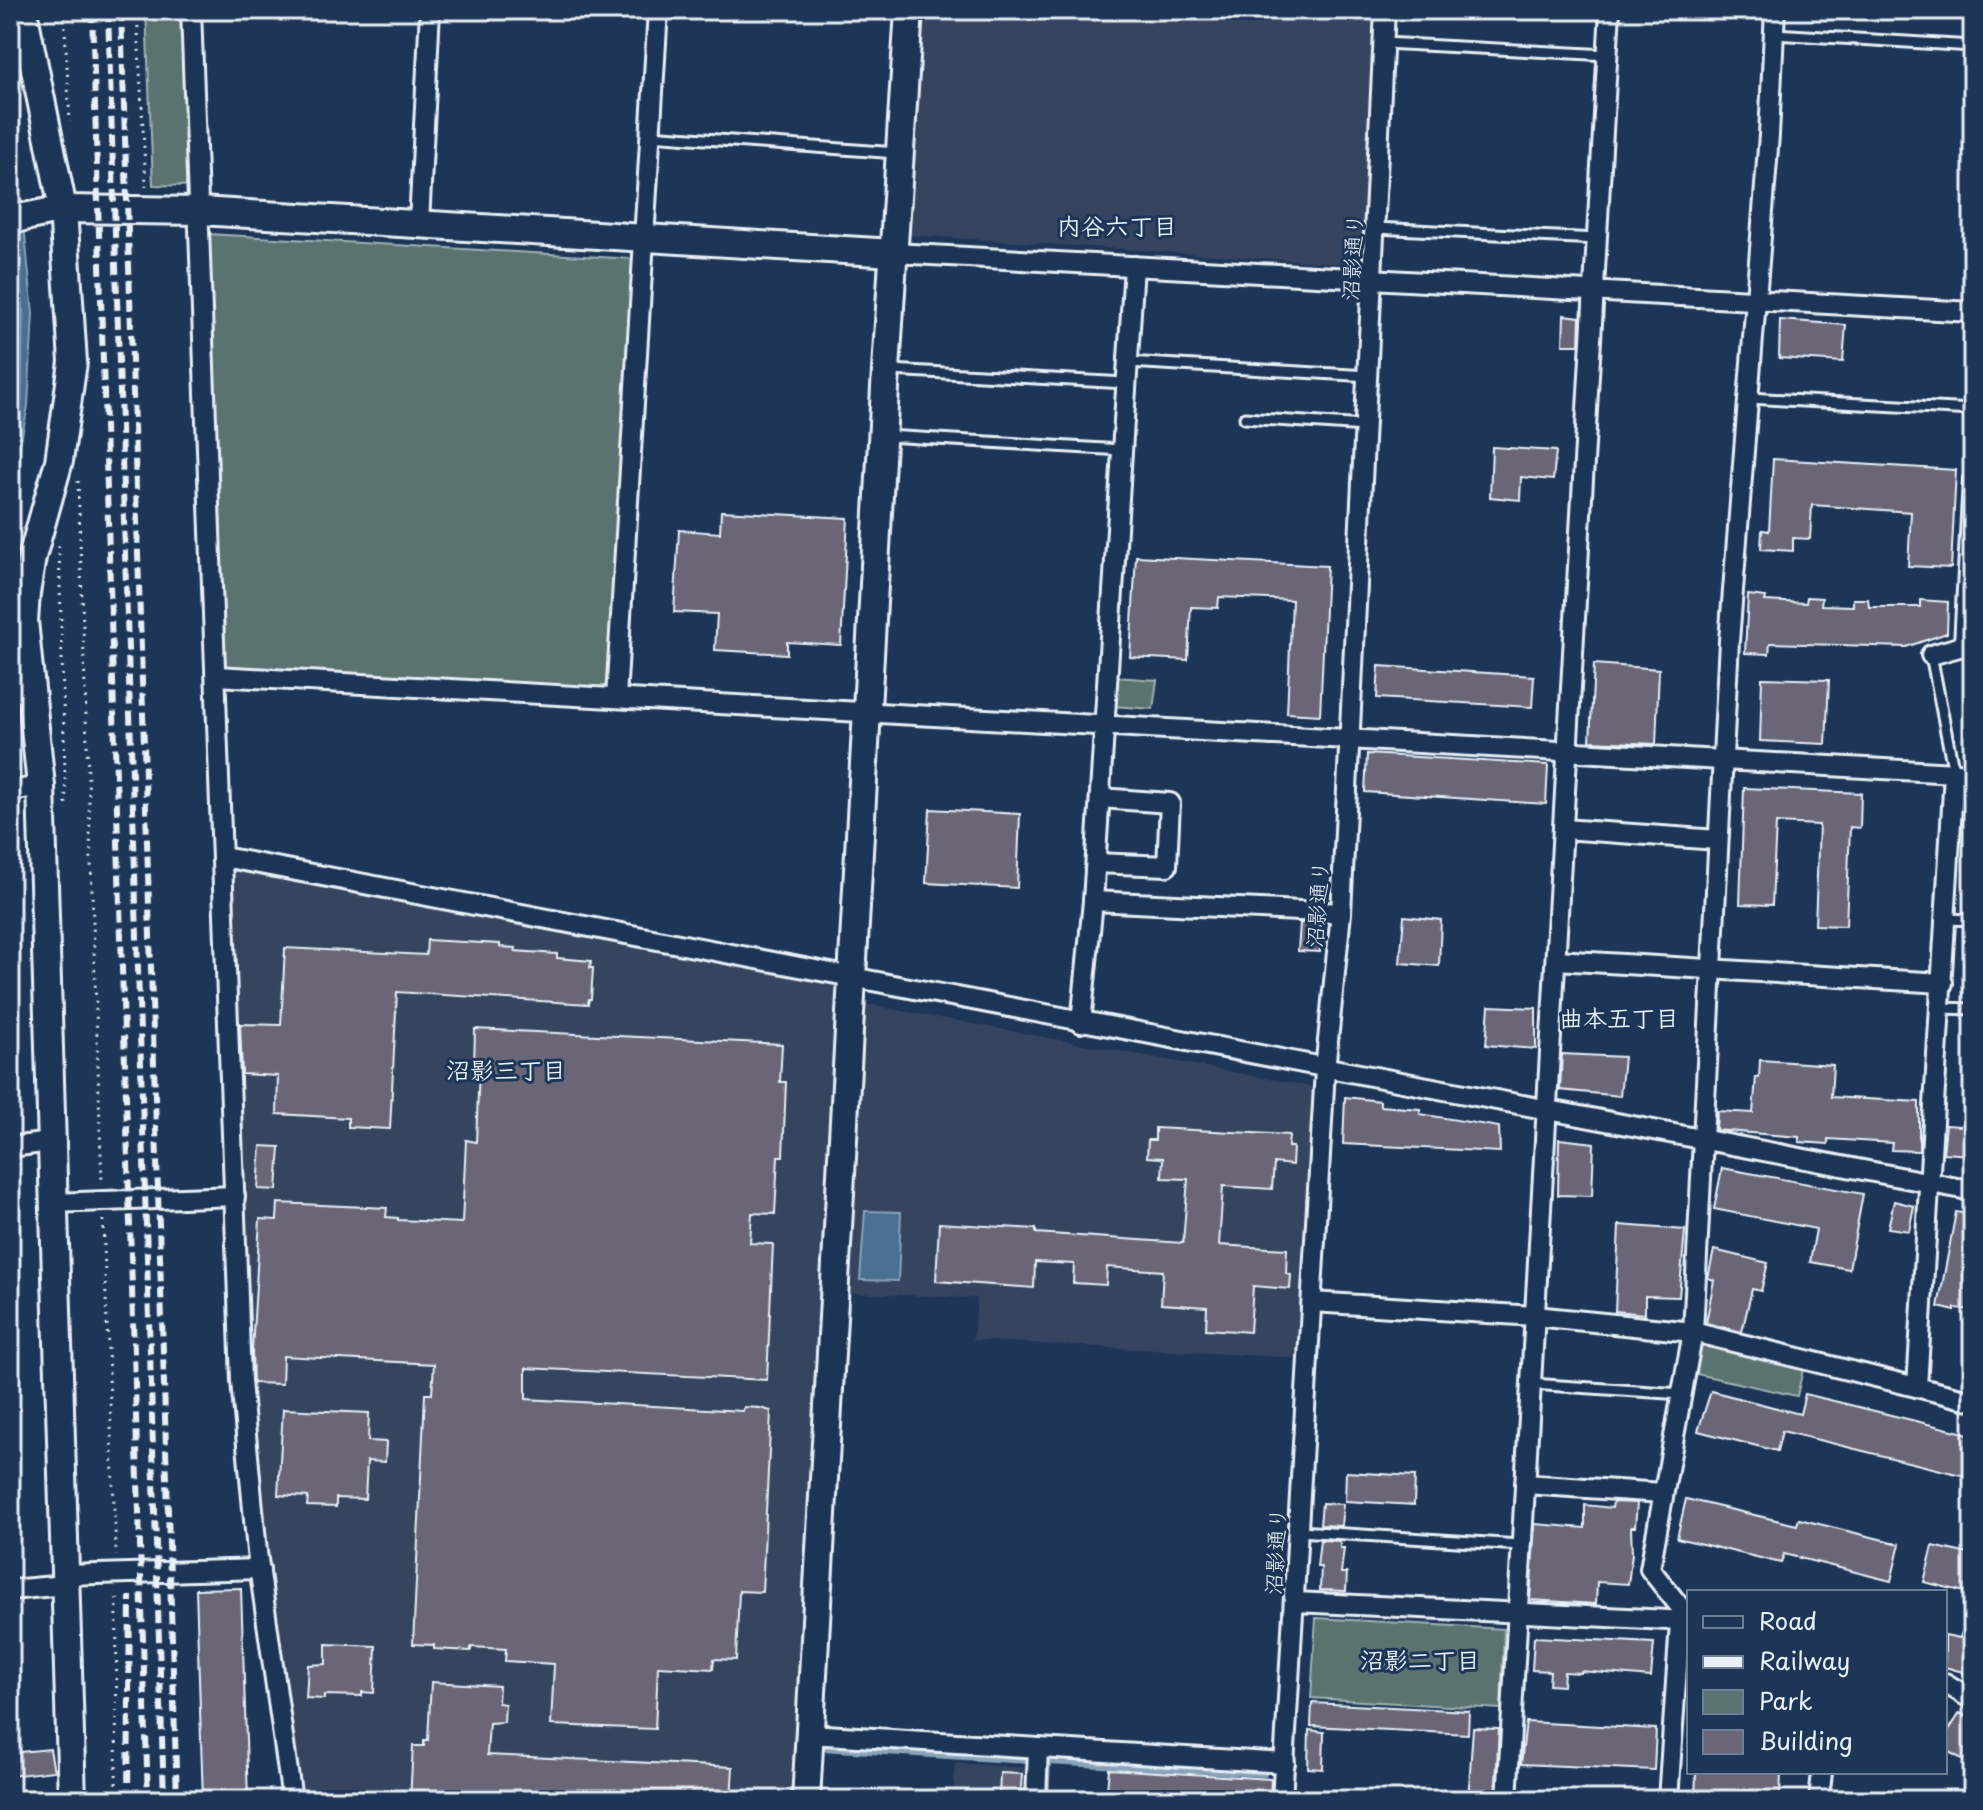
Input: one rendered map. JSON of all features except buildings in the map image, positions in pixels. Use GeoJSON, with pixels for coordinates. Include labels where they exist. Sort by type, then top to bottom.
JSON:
{"type":"FeatureCollection","features":[{"type":"Feature","properties":{"kind":"street"},"geometry":{"type":"LineString","coordinates":[[23,10],[56,210],[73,362],[59,461],[32,557],[26,593],[20,691],[41,786],[72,1800]]}},
{"type":"Feature","properties":{"kind":"street"},"geometry":{"type":"LineString","coordinates":[[191,10],[241,1381],[260,1569],[292,1800]]}},
{"type":"Feature","properties":{"kind":"street"},"geometry":{"type":"LineString","coordinates":[[419,223],[430,10]]}},
{"type":"Feature","properties":{"kind":"street"},"geometry":{"type":"LineString","coordinates":[[616,698],[658,10]]}},
{"type":"Feature","properties":{"kind":"street"},"geometry":{"type":"LineString","coordinates":[[806,1800],[909,10]]}},
{"type":"Feature","properties":{"kind":"street","name":"沼影通り"},"geometry":{"type":"LineString","coordinates":[[1282,1800],[1325,1070],[1341,913],[1385,10]]}},
{"type":"Feature","properties":{"kind":"street"},"geometry":{"type":"LineString","coordinates":[[1507,1800],[1610,10]]}},
{"type":"Feature","properties":{"kind":"street"},"geometry":{"type":"LineString","coordinates":[[1668,1800],[1685,1621],[1681,1608],[1650,1569],[1693,1332],[1722,760],[1769,135],[1775,10]]}},
{"type":"Feature","properties":{"kind":"street"},"geometry":{"type":"LineString","coordinates":[[10,220],[56,210],[200,211],[894,253],[1973,312]]}},
{"type":"Feature","properties":{"kind":"street"},"geometry":{"type":"LineString","coordinates":[[1081,1023],[1096,863],[1134,266]]}},
{"type":"Feature","properties":{"kind":"street"},"geometry":{"type":"LineString","coordinates":[[1931,655],[1968,643],[1973,480]]}},
{"type":"Feature","properties":{"kind":"street"},"geometry":{"type":"LineString","coordinates":[[217,676],[1973,774]]}},
{"type":"Feature","properties":{"kind":"street"},"geometry":{"type":"LineString","coordinates":[[1917,1387],[1954,773]]}},
{"type":"Feature","properties":{"kind":"street"},"geometry":{"type":"LineString","coordinates":[[10,791],[41,786]]}},
{"type":"Feature","properties":{"kind":"street"},"geometry":{"type":"LineString","coordinates":[[1096,863],[1167,866],[1170,803],[1100,798]]}},
{"type":"Feature","properties":{"kind":"street"},"geometry":{"type":"LineString","coordinates":[[1563,829],[1718,840]]}},
{"type":"Feature","properties":{"kind":"street"},"geometry":{"type":"LineString","coordinates":[[223,857],[1325,1070],[1973,1191]]}},
{"type":"Feature","properties":{"kind":"street"},"geometry":{"type":"LineString","coordinates":[[1093,901],[1341,913]]}},
{"type":"Feature","properties":{"kind":"street"},"geometry":{"type":"LineString","coordinates":[[1556,960],[1943,983]]}},
{"type":"Feature","properties":{"kind":"street"},"geometry":{"type":"LineString","coordinates":[[10,1147],[51,1142]]}},
{"type":"Feature","properties":{"kind":"street"},"geometry":{"type":"LineString","coordinates":[[53,1203],[235,1196]]}},
{"type":"Feature","properties":{"kind":"street"},"geometry":{"type":"LineString","coordinates":[[1312,1302],[1535,1316],[1693,1332],[1973,1401]]}},
{"type":"Feature","properties":{"kind":"street"},"geometry":{"type":"LineString","coordinates":[[1525,1484],[1663,1493]]}},
{"type":"Feature","properties":{"kind":"street"},"geometry":{"type":"LineString","coordinates":[[10,1590],[117,1573],[260,1569]]}},
{"type":"Feature","properties":{"kind":"street"},"geometry":{"type":"LineString","coordinates":[[1295,1602],[1685,1621]]}},
{"type":"Feature","properties":{"kind":"street"},"geometry":{"type":"LineString","coordinates":[[1947,1684],[1973,1700]]}},
{"type":"Feature","properties":{"kind":"street"},"geometry":{"type":"LineString","coordinates":[[809,1734],[1285,1763]]}},
{"type":"Feature","properties":{"kind":"street"},"geometry":{"type":"LineString","coordinates":[[1036,1800],[1038,1748]]}},
{"type":"Feature","properties":{"kind":"street"},"geometry":{"type":"LineString","coordinates":[[1819,1800],[1822,1774]]}},
{"type":"Feature","properties":{"kind":"lane"},"geometry":{"type":"LineString","coordinates":[[1774,34],[1973,46]]}},
{"type":"Feature","properties":{"kind":"lane"},"geometry":{"type":"LineString","coordinates":[[1384,43],[1608,55]]}},
{"type":"Feature","properties":{"kind":"lane"},"geometry":{"type":"LineString","coordinates":[[650,135],[900,153]]}},
{"type":"Feature","properties":{"kind":"lane"},"geometry":{"type":"LineString","coordinates":[[1376,228],[1597,239]]}},
{"type":"Feature","properties":{"kind":"lane"},"geometry":{"type":"LineString","coordinates":[[1128,362],[1369,376]]}},
{"type":"Feature","properties":{"kind":"lane"},"geometry":{"type":"LineString","coordinates":[[886,370],[1126,383]]}},
{"type":"Feature","properties":{"kind":"lane"},"geometry":{"type":"LineString","coordinates":[[1748,398],[1973,410]]}},
{"type":"Feature","properties":{"kind":"lane"},"geometry":{"type":"LineString","coordinates":[[1245,418],[1366,426]]}},
{"type":"Feature","properties":{"kind":"lane"},"geometry":{"type":"LineString","coordinates":[[884,436],[1122,450]]}},
{"type":"Feature","properties":{"kind":"lane"},"geometry":{"type":"LineString","coordinates":[[1931,655],[1954,773]]}},
{"type":"Feature","properties":{"kind":"lane"},"geometry":{"type":"LineString","coordinates":[[1946,919],[1973,920]]}},
{"type":"Feature","properties":{"kind":"lane"},"geometry":{"type":"LineString","coordinates":[[1941,1008],[1973,1009]]}},
{"type":"Feature","properties":{"kind":"lane"},"geometry":{"type":"LineString","coordinates":[[1531,1384],[1682,1394]]}},
{"type":"Feature","properties":{"kind":"lane"},"geometry":{"type":"LineString","coordinates":[[1299,1531],[1520,1545]]}},
{"type":"Feature","properties":{"kind":"path"},"geometry":{"type":"LineString","coordinates":[[64,10],[71,133]]}},
{"type":"Feature","properties":{"kind":"path"},"geometry":{"type":"LineString","coordinates":[[137,10],[147,210]]}},
{"type":"Feature","properties":{"kind":"path"},"geometry":{"type":"LineString","coordinates":[[77,473],[117,1573],[116,1800]]}},
{"type":"Feature","properties":{"kind":"shaded area"},"geometry":{"type":"Polygon","coordinates":[[[924,10],[1374,10],[1363,265],[909,235],[924,10]]]}},
{"type":"Feature","properties":{"kind":"shaded area"},"geometry":{"type":"Polygon","coordinates":[[[10,160],[20,185],[33,314],[28,406],[10,494],[10,463],[21,398],[23,304],[10,233],[10,160]]]}},
{"type":"Feature","properties":{"kind":"shaded area"},"geometry":{"type":"Polygon","coordinates":[[[223,857],[852,979],[806,1800],[292,1800],[257,1552],[223,857]]]}},
{"type":"Feature","properties":{"kind":"shaded area"},"geometry":{"type":"Polygon","coordinates":[[[865,1004],[1313,1087],[1297,1358],[973,1340],[977,1298],[851,1293],[865,1004]]]}},
{"type":"Feature","properties":{"kind":"shaded area"},"geometry":{"type":"Polygon","coordinates":[[[865,1211],[901,1212],[898,1281],[860,1280],[865,1211]]]}},
{"type":"Feature","properties":{"kind":"shaded area"},"geometry":{"type":"Polygon","coordinates":[[[955,1763],[1032,1768],[1030,1800],[953,1800],[955,1763]]]}},
{"type":"Feature","properties":{"kind":"green space"},"geometry":{"type":"Polygon","coordinates":[[[146,10],[184,10],[192,186],[153,185],[146,10]]]}},
{"type":"Feature","properties":{"kind":"green space"},"geometry":{"type":"Polygon","coordinates":[[[208,234],[633,259],[607,684],[600,689],[222,666],[208,234]]]}},
{"type":"Feature","properties":{"kind":"green space"},"geometry":{"type":"Polygon","coordinates":[[[1115,677],[1157,680],[1153,709],[1113,706],[1115,677]]]}},
{"type":"Feature","properties":{"kind":"green space"},"geometry":{"type":"Polygon","coordinates":[[[1712,1342],[1804,1365],[1797,1396],[1692,1373],[1695,1352],[1712,1342]]]}},
{"type":"Feature","properties":{"kind":"green space"},"geometry":{"type":"Polygon","coordinates":[[[1316,1618],[1504,1629],[1501,1709],[1311,1698],[1316,1618]]]}},
{"type":"Feature","properties":{"kind":"waterway"},"geometry":{"type":"LineString","coordinates":[[822,1748],[1029,1761]]}},
{"type":"Feature","properties":{"kind":"waterway"},"geometry":{"type":"LineString","coordinates":[[1046,1800],[1048,1762],[1264,1774]]}},
{"type":"Feature","properties":{"kind":"railway"},"geometry":{"type":"LineString","coordinates":[[92,10],[148,1800]]}},
{"type":"Feature","properties":{"kind":"railway"},"geometry":{"type":"LineString","coordinates":[[108,10],[164,1800]]}},
{"type":"Feature","properties":{"kind":"railway"},"geometry":{"type":"LineString","coordinates":[[121,10],[177,1800]]}},
{"type":"Feature","properties":{"kind":"railway"},"geometry":{"type":"LineString","coordinates":[[128,1800],[130,1596]]}},
{"type":"Feature","properties":{"kind":"district","name":"内谷六丁目"},"geometry":{"type":"Point","coordinates":[1117,225]}},
{"type":"Feature","properties":{"kind":"district","name":"曲本五丁目"},"geometry":{"type":"Point","coordinates":[1619,1017]}},
{"type":"Feature","properties":{"kind":"district","name":"沼影三丁目"},"geometry":{"type":"Point","coordinates":[506,1069]}},
{"type":"Feature","properties":{"kind":"district","name":"沼影二丁目"},"geometry":{"type":"Point","coordinates":[1420,1659]}}]}
